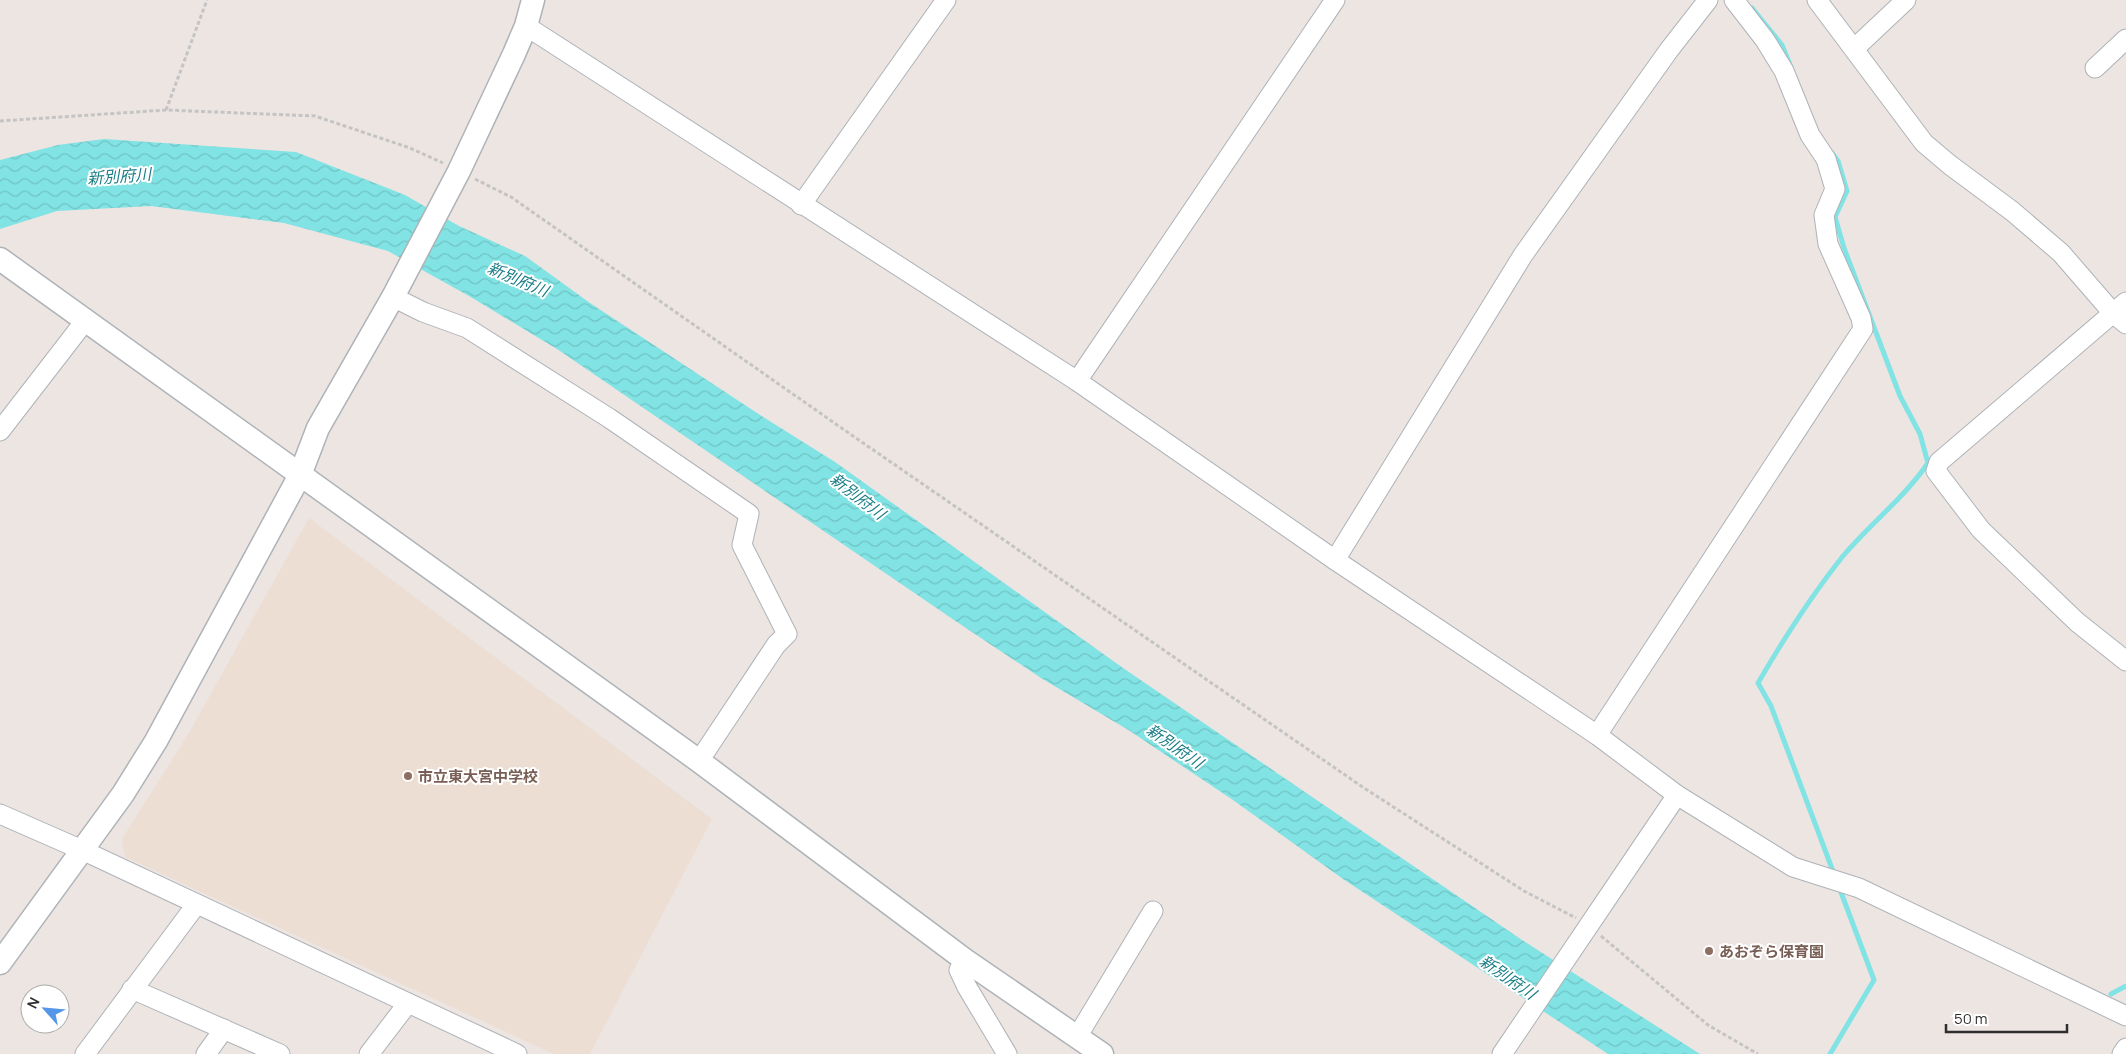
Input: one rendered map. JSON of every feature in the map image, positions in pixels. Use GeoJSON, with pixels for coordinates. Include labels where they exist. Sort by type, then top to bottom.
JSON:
{"type":"FeatureCollection","features":[{"type":"Feature","properties":{"kind":"street"},"geometry":{"type":"LineString","coordinates":[[0,963],[123,794],[156,741],[300,475],[318,428],[395,293],[459,171],[526,26],[534,0]]}},
{"type":"Feature","properties":{"kind":"street"},"geometry":{"type":"LineString","coordinates":[[802,205],[946,0]]}},
{"type":"Feature","properties":{"kind":"street"},"geometry":{"type":"LineString","coordinates":[[1077,381],[1335,0]]}},
{"type":"Feature","properties":{"kind":"street"},"geometry":{"type":"LineString","coordinates":[[1334,560],[1523,255],[1669,50],[1708,0]]}},
{"type":"Feature","properties":{"kind":"street"},"geometry":{"type":"LineString","coordinates":[[1597,736],[1863,329],[1861,318],[1828,244],[1824,215],[1835,189],[1826,160],[1810,135],[1784,71],[1765,40],[1734,0]]}},
{"type":"Feature","properties":{"kind":"street"},"geometry":{"type":"LineString","coordinates":[[1817,0],[1855,48],[1924,143],[1950,165],[2012,210],[2061,253],[2122,313],[1939,462],[1936,471],[1980,530],[2077,622],[2126,661]]}},
{"type":"Feature","properties":{"kind":"street"},"geometry":{"type":"LineString","coordinates":[[1855,48],[1906,0]]}},
{"type":"Feature","properties":{"kind":"street"},"geometry":{"type":"LineString","coordinates":[[526,26],[1077,381],[1334,560],[1597,736],[1677,795],[1793,867],[1859,888],[2126,1016]]}},
{"type":"Feature","properties":{"kind":"street"},"geometry":{"type":"LineString","coordinates":[[2095,68],[2126,39]]}},
{"type":"Feature","properties":{"kind":"street"},"geometry":{"type":"LineString","coordinates":[[4,265],[699,761],[965,960],[1102,1054]]}},
{"type":"Feature","properties":{"kind":"street"},"geometry":{"type":"LineString","coordinates":[[395,293],[423,312],[467,328],[609,418],[749,514],[742,545],[787,634],[776,645],[699,761]]}},
{"type":"Feature","properties":{"kind":"street"},"geometry":{"type":"LineString","coordinates":[[0,431],[85,321]]}},
{"type":"Feature","properties":{"kind":"street"},"geometry":{"type":"LineString","coordinates":[[1502,1054],[1677,795]]}},
{"type":"Feature","properties":{"kind":"street"},"geometry":{"type":"LineString","coordinates":[[0,814],[82,850],[517,1054]]}},
{"type":"Feature","properties":{"kind":"street"},"geometry":{"type":"LineString","coordinates":[[85,1054],[196,904]]}},
{"type":"Feature","properties":{"kind":"street"},"geometry":{"type":"LineString","coordinates":[[1078,1037],[1153,911]]}},
{"type":"Feature","properties":{"kind":"street"},"geometry":{"type":"LineString","coordinates":[[965,960],[959,970],[1007,1054]]}},
{"type":"Feature","properties":{"kind":"street"},"geometry":{"type":"LineString","coordinates":[[132,989],[280,1054]]}},
{"type":"Feature","properties":{"kind":"street"},"geometry":{"type":"LineString","coordinates":[[369,1054],[408,1003]]}},
{"type":"Feature","properties":{"kind":"street"},"geometry":{"type":"LineString","coordinates":[[206,1054],[224,1030]]}},
{"type":"Feature","properties":{"kind":"street"},"geometry":{"type":"LineString","coordinates":[[2122,1054],[2126,1048]]}},
{"type":"Feature","properties":{"kind":"path"},"geometry":{"type":"LineString","coordinates":[[166,110],[207,0]]}},
{"type":"Feature","properties":{"kind":"path"},"geometry":{"type":"LineString","coordinates":[[0,121],[166,110],[316,116],[410,148],[511,197],[1364,788],[1585,930],[1708,1025],[1758,1054]]}},
{"type":"Feature","properties":{"kind":"shaded area","name":"市立東大宮中学校"},"geometry":{"type":"Polygon","coordinates":[[[309,518],[712,819],[590,1054],[554,1054],[125,857],[122,839],[189,733],[309,518]]]}},
{"type":"Feature","properties":{"kind":"water","name":"新別府川"},"geometry":{"type":"Polygon","coordinates":[[[104,139],[296,152],[405,195],[459,226],[525,256],[590,303],[835,462],[1123,668],[1522,940],[1700,1054],[1608,1054],[1343,879],[1233,800],[1130,731],[1041,678],[954,620],[557,349],[469,296],[388,251],[284,223],[151,206],[57,211],[0,229],[0,160],[58,145],[104,139]]]}},
{"type":"Feature","properties":{"kind":"waterway"},"geometry":{"type":"LineString","coordinates":[[1752,8],[1782,45],[1791,67]]}},
{"type":"Feature","properties":{"kind":"waterway"},"geometry":{"type":"LineString","coordinates":[[1832,153],[1838,161],[1847,191],[1835,217],[1844,248],[1900,396],[1920,434],[1928,463],[1919,476],[1853,544],[1831,571],[1798,618],[1758,683],[1771,706],[1834,874]]}},
{"type":"Feature","properties":{"kind":"waterway"},"geometry":{"type":"LineString","coordinates":[[1830,1054],[1874,980],[1839,887]]}},
{"type":"Feature","properties":{"kind":"waterway"},"geometry":{"type":"LineString","coordinates":[[2111,994],[2126,986]]}},
{"type":"Feature","properties":{"kind":"place","name":"市立東大宮中学校"},"geometry":{"type":"Point","coordinates":[408,776]}},
{"type":"Feature","properties":{"kind":"place","name":"あおぞら保育園"},"geometry":{"type":"Point","coordinates":[1709,951]}}]}
